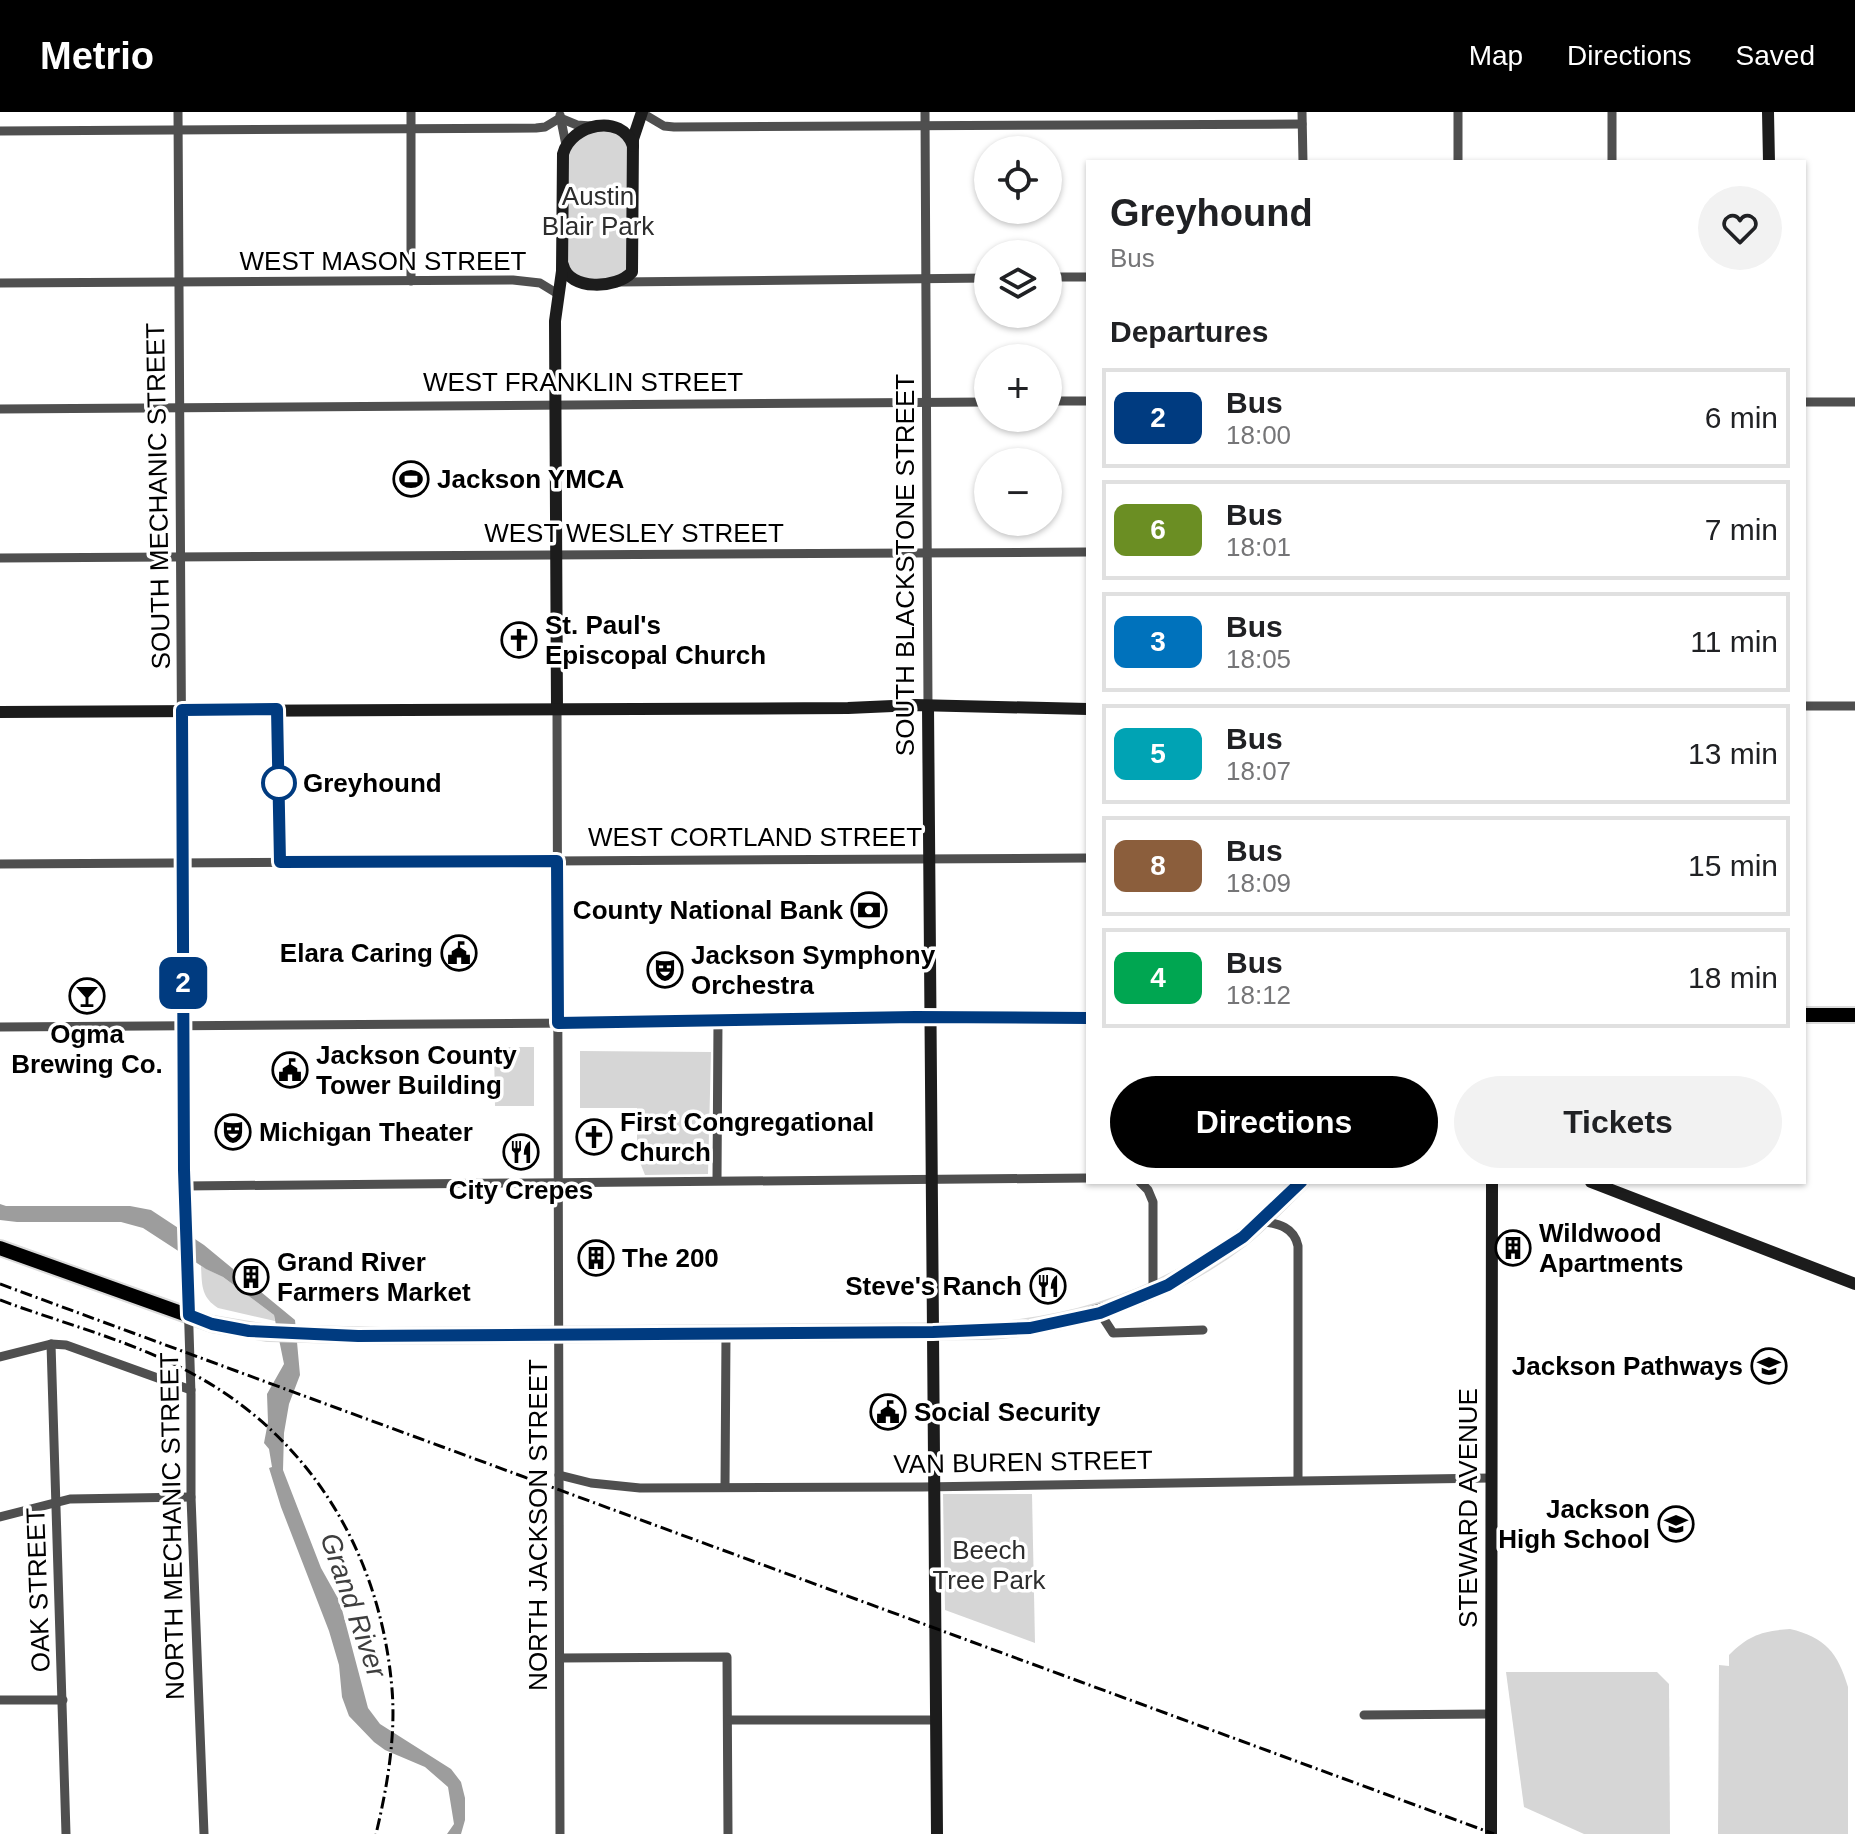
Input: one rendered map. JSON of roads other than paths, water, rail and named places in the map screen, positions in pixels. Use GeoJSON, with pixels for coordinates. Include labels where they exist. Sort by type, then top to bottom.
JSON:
{"type":"FeatureCollection","features":[{"type":"Feature","properties":{"kind":"main road"},"geometry":{"type":"LineString","coordinates":[[1768,112],[1769,160]]}},
{"type":"Feature","properties":{"kind":"main road"},"geometry":{"type":"LineString","coordinates":[[557,709],[555,321],[562,263],[562,160],[566,145],[575,134],[591,126],[628,123],[642,113]]}},
{"type":"Feature","properties":{"kind":"main road"},"geometry":{"type":"LineString","coordinates":[[619,282],[630,275],[633,267],[633,134],[642,113]]}},
{"type":"Feature","properties":{"kind":"main road"},"geometry":{"type":"LineString","coordinates":[[611,126],[628,134],[633,146]]}},
{"type":"Feature","properties":{"kind":"main road","name":"WEST MASON STREET"},"geometry":{"type":"LineString","coordinates":[[562,263],[569,277],[581,283]]}},
{"type":"Feature","properties":{"kind":"main road","name":"WEST MASON STREET"},"geometry":{"type":"LineString","coordinates":[[558,294],[567,287],[581,283],[619,282]]}},
{"type":"Feature","properties":{"kind":"main road"},"geometry":{"type":"LineString","coordinates":[[0,712],[928,706],[1086,709]]}},
{"type":"Feature","properties":{"kind":"main road","name":"SOUTH BLACKSTONE STREET"},"geometry":{"type":"LineString","coordinates":[[928,706],[937,1834]]}},
{"type":"Feature","properties":{"kind":"main road"},"geometry":{"type":"LineString","coordinates":[[1806,1015],[1855,1015]]}},
{"type":"Feature","properties":{"kind":"main road"},"geometry":{"type":"LineString","coordinates":[[0,1248],[222,1326],[268,1333],[726,1334],[1030,1328],[1100,1313],[1153,1292],[1218,1255],[1261,1221],[1299,1184]]}},
{"type":"Feature","properties":{"kind":"main road","name":"STEWARD AVENUE"},"geometry":{"type":"LineString","coordinates":[[1491,1834],[1492,1184]]}},
{"type":"Feature","properties":{"kind":"main road"},"geometry":{"type":"LineString","coordinates":[[1607,1185],[1855,1284]]}},
{"type":"Feature","properties":{"kind":"street","name":"SOUTH MECHANIC STREET"},"geometry":{"type":"LineString","coordinates":[[178,112],[183,1024]]}},
{"type":"Feature","properties":{"kind":"street"},"geometry":{"type":"LineString","coordinates":[[411,112],[411,281]]}},
{"type":"Feature","properties":{"kind":"street","name":"SOUTH BLACKSTONE STREET"},"geometry":{"type":"LineString","coordinates":[[925,112],[928,706]]}},
{"type":"Feature","properties":{"kind":"street"},"geometry":{"type":"LineString","coordinates":[[1302,112],[1303,160]]}},
{"type":"Feature","properties":{"kind":"street"},"geometry":{"type":"LineString","coordinates":[[1458,112],[1458,160]]}},
{"type":"Feature","properties":{"kind":"street"},"geometry":{"type":"LineString","coordinates":[[1612,112],[1612,160]]}},
{"type":"Feature","properties":{"kind":"street"},"geometry":{"type":"LineString","coordinates":[[642,113],[668,126],[1302,124]]}},
{"type":"Feature","properties":{"kind":"street"},"geometry":{"type":"LineString","coordinates":[[0,131],[536,128],[545,127],[560,115]]}},
{"type":"Feature","properties":{"kind":"street"},"geometry":{"type":"LineString","coordinates":[[560,115],[577,125],[591,126]]}},
{"type":"Feature","properties":{"kind":"street"},"geometry":{"type":"LineString","coordinates":[[560,115],[566,145]]}},
{"type":"Feature","properties":{"kind":"street"},"geometry":{"type":"LineString","coordinates":[[633,267],[638,275],[648,281]]}},
{"type":"Feature","properties":{"kind":"street"},"geometry":{"type":"LineString","coordinates":[[1062,277],[1086,277]]}},
{"type":"Feature","properties":{"kind":"street","name":"WEST MASON STREET"},"geometry":{"type":"LineString","coordinates":[[619,282],[974,278]]}},
{"type":"Feature","properties":{"kind":"street","name":"WEST MASON STREET"},"geometry":{"type":"LineString","coordinates":[[0,283],[525,280],[545,285],[558,294]]}},
{"type":"Feature","properties":{"kind":"street"},"geometry":{"type":"LineString","coordinates":[[1062,401],[1086,401]]}},
{"type":"Feature","properties":{"kind":"street","name":"WEST FRANKLIN STREET"},"geometry":{"type":"LineString","coordinates":[[0,409],[974,402]]}},
{"type":"Feature","properties":{"kind":"street"},"geometry":{"type":"LineString","coordinates":[[1806,402],[1855,402]]}},
{"type":"Feature","properties":{"kind":"street","name":"WEST WESLEY STREET"},"geometry":{"type":"LineString","coordinates":[[0,558],[1086,552]]}},
{"type":"Feature","properties":{"kind":"street"},"geometry":{"type":"LineString","coordinates":[[1806,706],[1855,706]]}},
{"type":"Feature","properties":{"kind":"street","name":"NORTH JACKSON STREET"},"geometry":{"type":"LineString","coordinates":[[557,709],[560,1834]]}},
{"type":"Feature","properties":{"kind":"street","name":"WEST CORTLAND STREET"},"geometry":{"type":"LineString","coordinates":[[0,864],[1086,858]]}},
{"type":"Feature","properties":{"kind":"street"},"geometry":{"type":"LineString","coordinates":[[0,1027],[1086,1018]]}},
{"type":"Feature","properties":{"kind":"street"},"geometry":{"type":"LineString","coordinates":[[717,1180],[718,1020]]}},
{"type":"Feature","properties":{"kind":"street","name":"NORTH MECHANIC STREET"},"geometry":{"type":"LineString","coordinates":[[183,1024],[191,1497],[204,1834]]}},
{"type":"Feature","properties":{"kind":"street"},"geometry":{"type":"LineString","coordinates":[[184,1186],[1086,1178]]}},
{"type":"Feature","properties":{"kind":"street"},"geometry":{"type":"LineString","coordinates":[[1142,1184],[1153,1202],[1153,1292]]}},
{"type":"Feature","properties":{"kind":"street"},"geometry":{"type":"LineString","coordinates":[[1261,1221],[1287,1228],[1295,1236],[1298,1246],[1298,1480]]}},
{"type":"Feature","properties":{"kind":"street"},"geometry":{"type":"LineString","coordinates":[[1100,1313],[1113,1333],[1203,1330]]}},
{"type":"Feature","properties":{"kind":"street"},"geometry":{"type":"LineString","coordinates":[[725,1487],[726,1334]]}},
{"type":"Feature","properties":{"kind":"street"},"geometry":{"type":"LineString","coordinates":[[0,1357],[51,1344],[71,1346],[191,1390]]}},
{"type":"Feature","properties":{"kind":"street","name":"OAK STREET"},"geometry":{"type":"LineString","coordinates":[[51,1344],[66,1834]]}},
{"type":"Feature","properties":{"kind":"street","name":"VAN BUREN STREET"},"geometry":{"type":"LineString","coordinates":[[559,1475],[591,1483],[640,1488],[1490,1478]]}},
{"type":"Feature","properties":{"kind":"street"},"geometry":{"type":"LineString","coordinates":[[0,1517],[70,1499],[191,1497]]}},
{"type":"Feature","properties":{"kind":"street"},"geometry":{"type":"LineString","coordinates":[[560,1658],[727,1657],[728,1834]]}},
{"type":"Feature","properties":{"kind":"street"},"geometry":{"type":"LineString","coordinates":[[0,1700],[63,1700]]}},
{"type":"Feature","properties":{"kind":"street"},"geometry":{"type":"LineString","coordinates":[[1364,1715],[1490,1714]]}},
{"type":"Feature","properties":{"kind":"street"},"geometry":{"type":"LineString","coordinates":[[728,1720],[936,1720]]}},
{"type":"Feature","properties":{"kind":"railway"},"geometry":{"type":"LineString","coordinates":[[0,1284],[1494,1834]]}},
{"type":"Feature","properties":{"kind":"railway"},"geometry":{"type":"LineString","coordinates":[[0,1300],[122,1342],[193,1374],[235,1400],[273,1432],[305,1467],[333,1506],[356,1548],[373,1593],[385,1640],[392,1689],[390,1762],[376,1834]]}},
{"type":"Feature","properties":{"kind":"place","name":"Jackson YMCA"},"geometry":{"type":"Point","coordinates":[411,479]}},
{"type":"Feature","properties":{"kind":"place","name":"St. Paul's Episcopal Church"},"geometry":{"type":"Point","coordinates":[519,640]}},
{"type":"Feature","properties":{"kind":"place","name":"Greyhound"},"geometry":{"type":"Point","coordinates":[279,783]}},
{"type":"Feature","properties":{"kind":"place","name":"County National Bank"},"geometry":{"type":"Point","coordinates":[869,910]}},
{"type":"Feature","properties":{"kind":"place","name":"Elara Caring"},"geometry":{"type":"Point","coordinates":[459,953]}},
{"type":"Feature","properties":{"kind":"place","name":"Jackson Symphony Orchestra"},"geometry":{"type":"Point","coordinates":[665,970]}},
{"type":"Feature","properties":{"kind":"place","name":"Ogma Brewing Co."},"geometry":{"type":"Point","coordinates":[87,996]}},
{"type":"Feature","properties":{"kind":"place","name":"Jackson County Tower Building"},"geometry":{"type":"Point","coordinates":[290,1070]}},
{"type":"Feature","properties":{"kind":"place","name":"Michigan Theater"},"geometry":{"type":"Point","coordinates":[233,1132]}},
{"type":"Feature","properties":{"kind":"place","name":"First Congregational Church"},"geometry":{"type":"Point","coordinates":[594,1137]}},
{"type":"Feature","properties":{"kind":"place","name":"City Crepes"},"geometry":{"type":"Point","coordinates":[521,1152]}},
{"type":"Feature","properties":{"kind":"place","name":"Wildwood Apartments"},"geometry":{"type":"Point","coordinates":[1513,1248]}},
{"type":"Feature","properties":{"kind":"place","name":"The 200"},"geometry":{"type":"Point","coordinates":[596,1258]}},
{"type":"Feature","properties":{"kind":"place","name":"Grand River Farmers Market"},"geometry":{"type":"Point","coordinates":[251,1277]}},
{"type":"Feature","properties":{"kind":"place","name":"Steve's Ranch"},"geometry":{"type":"Point","coordinates":[1048,1286]}},
{"type":"Feature","properties":{"kind":"place","name":"Jackson Pathways"},"geometry":{"type":"Point","coordinates":[1769,1366]}},
{"type":"Feature","properties":{"kind":"place","name":"Social Security"},"geometry":{"type":"Point","coordinates":[888,1412]}},
{"type":"Feature","properties":{"kind":"place","name":"Jackson High School"},"geometry":{"type":"Point","coordinates":[1676,1524]}},
{"type":"Feature","properties":{"kind":"park label","name":"Austin Blair Park"},"geometry":{"type":"Point","coordinates":[598,211]}},
{"type":"Feature","properties":{"kind":"park label","name":"Beech Tree Park"},"geometry":{"type":"Point","coordinates":[989,1565]}},
{"type":"Feature","properties":{"kind":"water label","name":"Grand River"},"geometry":{"type":"Point","coordinates":[354,1605]}}]}
